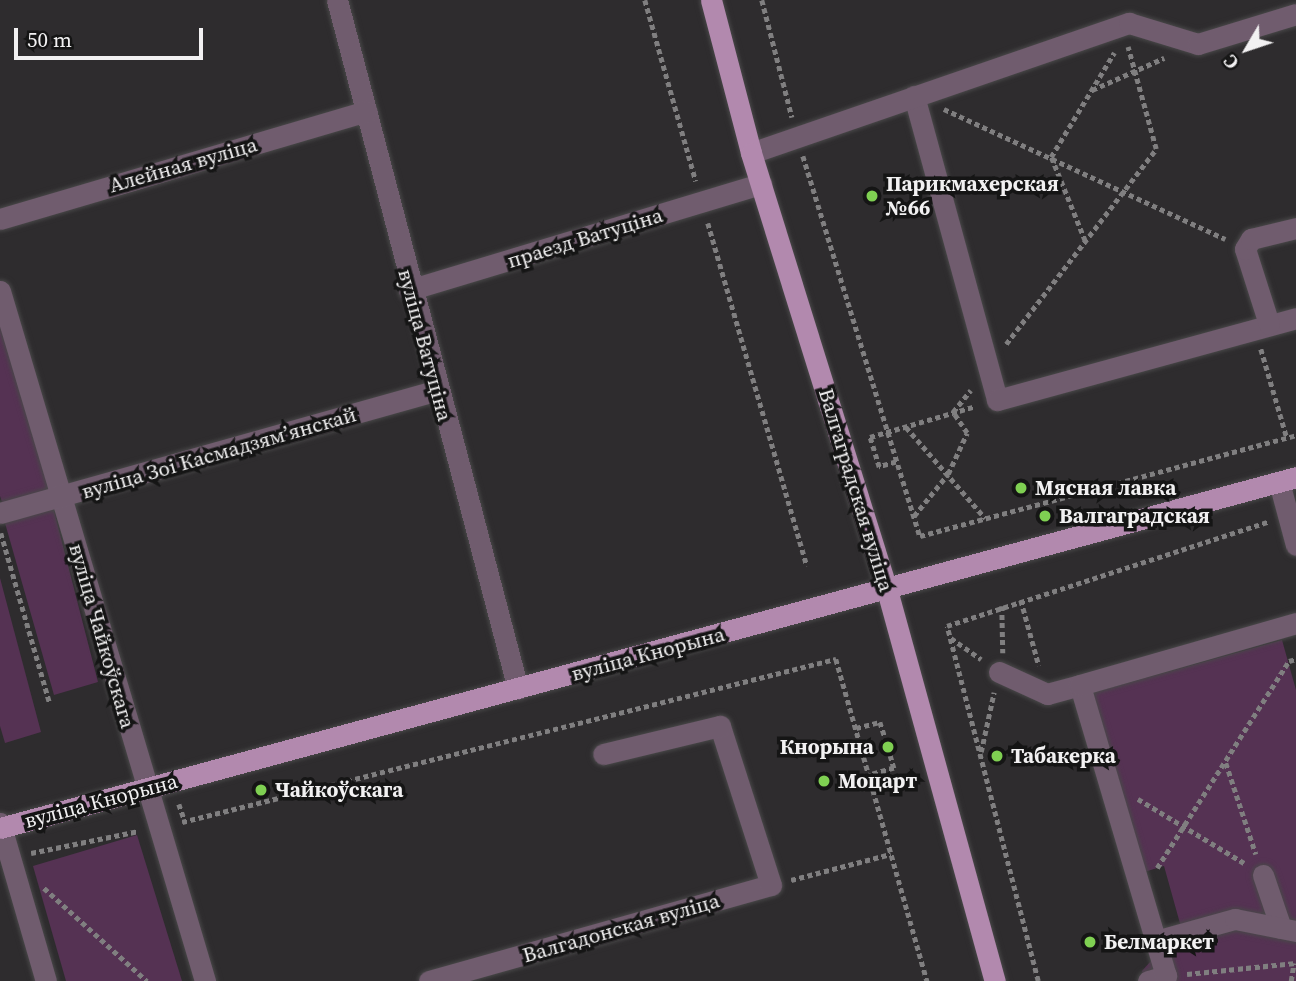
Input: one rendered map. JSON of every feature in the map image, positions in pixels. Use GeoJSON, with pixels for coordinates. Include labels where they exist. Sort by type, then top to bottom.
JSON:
{"type":"FeatureCollection","features":[{"type":"Feature","properties":{"kind":"main road","name":"Валгаградская вуліца"},"geometry":{"type":"LineString","coordinates":[[711,0],[751,153],[887,590],[995,981]]}},
{"type":"Feature","properties":{"kind":"main road","name":"вуліца Кнорына"},"geometry":{"type":"LineString","coordinates":[[0,826],[148,789],[1287,480]]}},
{"type":"Feature","properties":{"kind":"street","name":"вуліца Ватуціна"},"geometry":{"type":"LineString","coordinates":[[337,0],[409,290],[518,689]]}},
{"type":"Feature","properties":{"kind":"street"},"geometry":{"type":"LineString","coordinates":[[751,153],[1129,23],[1198,44],[1296,14]]}},
{"type":"Feature","properties":{"kind":"street"},"geometry":{"type":"LineString","coordinates":[[914,96],[997,400],[1296,318]]}},
{"type":"Feature","properties":{"kind":"street","name":"Алейная вуліца"},"geometry":{"type":"LineString","coordinates":[[0,219],[366,111]]}},
{"type":"Feature","properties":{"kind":"street","name":"праезд Ватуціна"},"geometry":{"type":"LineString","coordinates":[[409,290],[761,184]]}},
{"type":"Feature","properties":{"kind":"street"},"geometry":{"type":"LineString","coordinates":[[1262,326],[1245,249],[1251,239],[1296,228]]}},
{"type":"Feature","properties":{"kind":"street","name":"вуліца Чайкоўскага"},"geometry":{"type":"LineString","coordinates":[[0,291],[205,981]]}},
{"type":"Feature","properties":{"kind":"street","name":"вуліца Зоі Касмадзямʼянскай"},"geometry":{"type":"LineString","coordinates":[[0,513],[62,499],[438,390]]}},
{"type":"Feature","properties":{"kind":"street"},"geometry":{"type":"LineString","coordinates":[[1287,480],[1288,516],[1296,545]]}},
{"type":"Feature","properties":{"kind":"street"},"geometry":{"type":"LineString","coordinates":[[999,672],[1047,694],[1296,623]]}},
{"type":"Feature","properties":{"kind":"street"},"geometry":{"type":"LineString","coordinates":[[1080,685],[1156,941],[1157,978]]}},
{"type":"Feature","properties":{"kind":"street"},"geometry":{"type":"LineString","coordinates":[[603,754],[720,726],[771,886]]}},
{"type":"Feature","properties":{"kind":"street"},"geometry":{"type":"LineString","coordinates":[[0,826],[46,981]]}},
{"type":"Feature","properties":{"kind":"street"},"geometry":{"type":"LineString","coordinates":[[1263,875],[1288,929]]}},
{"type":"Feature","properties":{"kind":"street","name":"Валгадонская вуліца"},"geometry":{"type":"LineString","coordinates":[[429,981],[771,886]]}},
{"type":"Feature","properties":{"kind":"street"},"geometry":{"type":"LineString","coordinates":[[1156,941],[1235,919],[1288,929]]}},
{"type":"Feature","properties":{"kind":"path"},"geometry":{"type":"LineString","coordinates":[[645,0],[807,565]]}},
{"type":"Feature","properties":{"kind":"path"},"geometry":{"type":"LineString","coordinates":[[762,0],[797,137],[920,536],[1296,435]]}},
{"type":"Feature","properties":{"kind":"path"},"geometry":{"type":"LineString","coordinates":[[953,412],[1156,149],[1125,36],[1051,157]]}},
{"type":"Feature","properties":{"kind":"path"},"geometry":{"type":"LineString","coordinates":[[1091,90],[1198,44]]}},
{"type":"Feature","properties":{"kind":"path"},"geometry":{"type":"LineString","coordinates":[[914,96],[1051,157],[1245,249]]}},
{"type":"Feature","properties":{"kind":"path"},"geometry":{"type":"LineString","coordinates":[[1051,157],[1085,242]]}},
{"type":"Feature","properties":{"kind":"path"},"geometry":{"type":"LineString","coordinates":[[1262,326],[1287,438]]}},
{"type":"Feature","properties":{"kind":"path"},"geometry":{"type":"LineString","coordinates":[[897,461],[879,467],[870,437],[997,400]]}},
{"type":"Feature","properties":{"kind":"path"},"geometry":{"type":"LineString","coordinates":[[914,516],[948,474],[967,433],[953,412]]}},
{"type":"Feature","properties":{"kind":"path"},"geometry":{"type":"LineString","coordinates":[[906,426],[985,518]]}},
{"type":"Feature","properties":{"kind":"path"},"geometry":{"type":"LineString","coordinates":[[1038,981],[947,626],[1288,516]]}},
{"type":"Feature","properties":{"kind":"path"},"geometry":{"type":"LineString","coordinates":[[0,529],[50,704]]}},
{"type":"Feature","properties":{"kind":"path"},"geometry":{"type":"LineString","coordinates":[[1021,600],[1042,676]]}},
{"type":"Feature","properties":{"kind":"path"},"geometry":{"type":"LineString","coordinates":[[950,637],[999,672]]}},
{"type":"Feature","properties":{"kind":"path"},"geometry":{"type":"LineString","coordinates":[[9,857],[159,827],[836,659],[927,981]]}},
{"type":"Feature","properties":{"kind":"path"},"geometry":{"type":"LineString","coordinates":[[1136,875],[1163,865],[1289,661],[1296,659]]}},
{"type":"Feature","properties":{"kind":"path"},"geometry":{"type":"LineString","coordinates":[[856,729],[880,722],[894,768],[869,775]]}},
{"type":"Feature","properties":{"kind":"path"},"geometry":{"type":"LineString","coordinates":[[1226,763],[1263,875]]}},
{"type":"Feature","properties":{"kind":"path"},"geometry":{"type":"LineString","coordinates":[[1108,781],[1263,875]]}},
{"type":"Feature","properties":{"kind":"path"},"geometry":{"type":"LineString","coordinates":[[771,886],[891,853]]}},
{"type":"Feature","properties":{"kind":"path"},"geometry":{"type":"LineString","coordinates":[[39,883],[146,981]]}},
{"type":"Feature","properties":{"kind":"path"},"geometry":{"type":"LineString","coordinates":[[1157,978],[1295,964],[1291,981]]}},
{"type":"Feature","properties":{"kind":"shaded area"},"geometry":{"type":"Polygon","coordinates":[[[0,314],[51,491],[3,505],[0,496],[0,314]]]}},
{"type":"Feature","properties":{"kind":"shaded area"},"geometry":{"type":"Polygon","coordinates":[[[53,507],[98,682],[54,695],[5,523],[53,507]]]}},
{"type":"Feature","properties":{"kind":"shaded area"},"geometry":{"type":"Polygon","coordinates":[[[0,578],[41,732],[5,743],[0,726],[0,578]]]}},
{"type":"Feature","properties":{"kind":"shaded area"},"geometry":{"type":"Polygon","coordinates":[[[1282,640],[1296,690],[1296,981],[1145,981],[1142,971],[1181,927],[1164,866],[1144,872],[1092,693],[1282,640]]]}},
{"type":"Feature","properties":{"kind":"shaded area"},"geometry":{"type":"Polygon","coordinates":[[[137,835],[182,981],[66,981],[33,866],[137,835]]]}},
{"type":"Feature","properties":{"kind":"place","name":"Парикмахерская №66"},"geometry":{"type":"Point","coordinates":[872,196]}},
{"type":"Feature","properties":{"kind":"place","name":"Мясная лавка"},"geometry":{"type":"Point","coordinates":[1021,488]}},
{"type":"Feature","properties":{"kind":"place","name":"Валгаградская"},"geometry":{"type":"Point","coordinates":[1045,516]}},
{"type":"Feature","properties":{"kind":"place","name":"Кнорына"},"geometry":{"type":"Point","coordinates":[888,747]}},
{"type":"Feature","properties":{"kind":"place","name":"Табакерка"},"geometry":{"type":"Point","coordinates":[997,756]}},
{"type":"Feature","properties":{"kind":"place","name":"Моцарт"},"geometry":{"type":"Point","coordinates":[824,781]}},
{"type":"Feature","properties":{"kind":"place","name":"Чайкоўскага"},"geometry":{"type":"Point","coordinates":[261,790]}},
{"type":"Feature","properties":{"kind":"place","name":"Белмаркет"},"geometry":{"type":"Point","coordinates":[1090,942]}}]}
